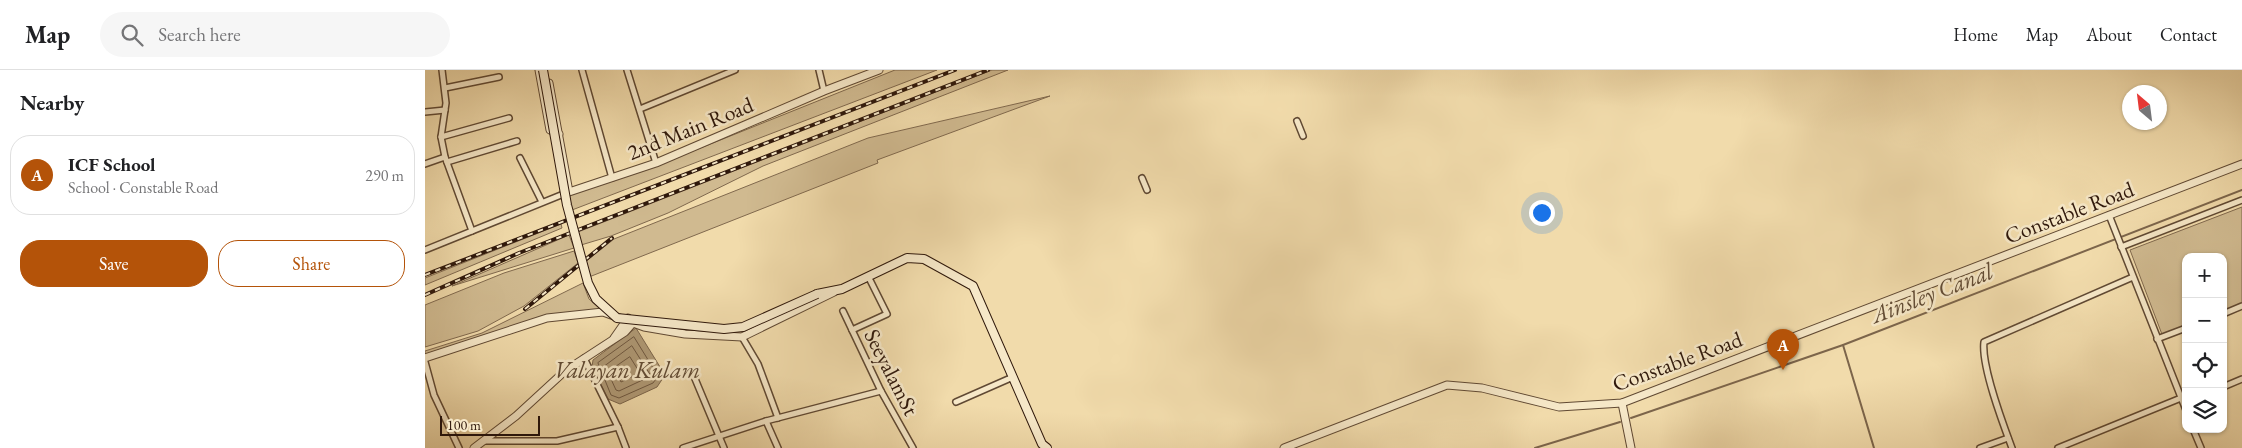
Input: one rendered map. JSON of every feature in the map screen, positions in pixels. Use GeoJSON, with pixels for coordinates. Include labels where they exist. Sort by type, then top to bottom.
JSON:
{"type":"FeatureCollection","features":[{"type":"Feature","properties":{"kind":"main road"},"geometry":{"type":"LineString","coordinates":[[543,70],[567,205],[588,283],[596,300],[617,318],[724,328],[743,327],[817,294],[842,288],[907,258],[924,259],[973,286],[1042,444],[1047,448]]}},
{"type":"Feature","properties":{"kind":"street"},"geometry":{"type":"LineString","coordinates":[[442,70],[445,88],[445,110],[441,136],[446,160],[472,231]]}},
{"type":"Feature","properties":{"kind":"street"},"geometry":{"type":"LineString","coordinates":[[539,70],[549,130],[559,134]]}},
{"type":"Feature","properties":{"kind":"street"},"geometry":{"type":"LineString","coordinates":[[425,250],[569,192],[546,70]]}},
{"type":"Feature","properties":{"kind":"street"},"geometry":{"type":"LineString","coordinates":[[582,70],[612,178]]}},
{"type":"Feature","properties":{"kind":"street"},"geometry":{"type":"LineString","coordinates":[[627,70],[657,163]]}},
{"type":"Feature","properties":{"kind":"street"},"geometry":{"type":"LineString","coordinates":[[640,109],[735,70]]}},
{"type":"Feature","properties":{"kind":"street"},"geometry":{"type":"LineString","coordinates":[[819,70],[824,91]]}},
{"type":"Feature","properties":{"kind":"street","name":"2nd Main Road"},"geometry":{"type":"LineString","coordinates":[[569,192],[657,163],[824,91],[879,70]]}},
{"type":"Feature","properties":{"kind":"street"},"geometry":{"type":"LineString","coordinates":[[445,88],[499,77]]}},
{"type":"Feature","properties":{"kind":"street"},"geometry":{"type":"LineString","coordinates":[[425,112],[445,110]]}},
{"type":"Feature","properties":{"kind":"street"},"geometry":{"type":"LineString","coordinates":[[441,136],[509,118]]}},
{"type":"Feature","properties":{"kind":"street"},"geometry":{"type":"LineString","coordinates":[[1297,121],[1303,136]]}},
{"type":"Feature","properties":{"kind":"street"},"geometry":{"type":"LineString","coordinates":[[425,164],[517,141]]}},
{"type":"Feature","properties":{"kind":"street"},"geometry":{"type":"LineString","coordinates":[[520,158],[542,202]]}},
{"type":"Feature","properties":{"kind":"street","name":"Constable Road"},"geometry":{"type":"LineString","coordinates":[[1284,448],[1447,385],[1482,388],[1559,407],[1622,404],[2242,164]]}},
{"type":"Feature","properties":{"kind":"street"},"geometry":{"type":"LineString","coordinates":[[1142,178],[1147,190]]}},
{"type":"Feature","properties":{"kind":"street"},"geometry":{"type":"LineString","coordinates":[[2120,244],[2242,200]]}},
{"type":"Feature","properties":{"kind":"street"},"geometry":{"type":"LineString","coordinates":[[2109,215],[2157,340],[2182,399]]}},
{"type":"Feature","properties":{"kind":"street"},"geometry":{"type":"LineString","coordinates":[[852,330],[887,314],[868,276]]}},
{"type":"Feature","properties":{"kind":"street"},"geometry":{"type":"LineString","coordinates":[[2012,448],[1990,378],[1983,349],[1984,342],[2133,277]]}},
{"type":"Feature","properties":{"kind":"street"},"geometry":{"type":"LineString","coordinates":[[459,448],[434,395],[425,360],[547,318],[603,312],[628,323],[685,334],[742,337],[842,288]]}},
{"type":"Feature","properties":{"kind":"street"},"geometry":{"type":"LineString","coordinates":[[2227,312],[2242,306]]}},
{"type":"Feature","properties":{"kind":"street","name":"SeeyalamSt"},"geometry":{"type":"LineString","coordinates":[[843,311],[881,391],[913,448]]}},
{"type":"Feature","properties":{"kind":"street"},"geometry":{"type":"LineString","coordinates":[[474,448],[516,416],[546,387],[584,358],[613,340],[628,323]]}},
{"type":"Feature","properties":{"kind":"street"},"geometry":{"type":"LineString","coordinates":[[2157,340],[2182,330]]}},
{"type":"Feature","properties":{"kind":"street"},"geometry":{"type":"LineString","coordinates":[[742,337],[758,364],[778,418]]}},
{"type":"Feature","properties":{"kind":"street"},"geometry":{"type":"LineString","coordinates":[[584,358],[618,427],[626,448]]}},
{"type":"Feature","properties":{"kind":"street"},"geometry":{"type":"LineString","coordinates":[[693,374],[724,448]]}},
{"type":"Feature","properties":{"kind":"street"},"geometry":{"type":"LineString","coordinates":[[956,402],[1013,377]]}},
{"type":"Feature","properties":{"kind":"street"},"geometry":{"type":"LineString","coordinates":[[2227,385],[2242,379]]}},
{"type":"Feature","properties":{"kind":"street"},"geometry":{"type":"LineString","coordinates":[[683,448],[766,421],[881,391]]}},
{"type":"Feature","properties":{"kind":"street"},"geometry":{"type":"LineString","coordinates":[[2058,448],[2182,401]]}},
{"type":"Feature","properties":{"kind":"street"},"geometry":{"type":"LineString","coordinates":[[1622,404],[1631,448]]}},
{"type":"Feature","properties":{"kind":"street"},"geometry":{"type":"LineString","coordinates":[[766,421],[778,448]]}},
{"type":"Feature","properties":{"kind":"street"},"geometry":{"type":"LineString","coordinates":[[484,442],[535,445],[581,437],[618,427]]}},
{"type":"Feature","properties":{"kind":"street"},"geometry":{"type":"LineString","coordinates":[[2195,433],[2201,448]]}},
{"type":"Feature","properties":{"kind":"street"},"geometry":{"type":"LineString","coordinates":[[1980,448],[2008,438]]}},
{"type":"Feature","properties":{"kind":"shaded area"},"geometry":{"type":"Polygon","coordinates":[[[895,70],[937,70],[572,210],[567,196],[658,165],[895,70]]]}},
{"type":"Feature","properties":{"kind":"shaded area"},"geometry":{"type":"Polygon","coordinates":[[[992,70],[1008,70],[763,166],[668,213],[611,236],[581,245],[578,232],[992,70]]]}},
{"type":"Feature","properties":{"kind":"shaded area"},"geometry":{"type":"Polygon","coordinates":[[[1050,96],[877,160],[878,163],[589,277],[585,262],[614,239],[868,138],[1050,96]]]}},
{"type":"Feature","properties":{"kind":"shaded area"},"geometry":{"type":"Polygon","coordinates":[[[2242,207],[2242,307],[2227,313],[2227,253],[2182,253],[2182,330],[2163,337],[2130,250],[2242,207]]]}},
{"type":"Feature","properties":{"kind":"shaded area"},"geometry":{"type":"Polygon","coordinates":[[[561,224],[562,228],[425,285],[425,278],[561,224]]]}},
{"type":"Feature","properties":{"kind":"shaded area"},"geometry":{"type":"Polygon","coordinates":[[[569,235],[574,248],[452,286],[569,235]]]}},
{"type":"Feature","properties":{"kind":"shaded area"},"geometry":{"type":"Polygon","coordinates":[[[574,251],[578,263],[524,306],[478,331],[425,347],[425,305],[504,273],[574,251]]]}},
{"type":"Feature","properties":{"kind":"shaded area"},"geometry":{"type":"Polygon","coordinates":[[[583,283],[589,299],[600,309],[547,317],[425,357],[425,351],[482,333],[583,283]]]}},
{"type":"Feature","properties":{"kind":"water","name":"Valayan Kulam"},"geometry":{"type":"Polygon","coordinates":[[[636,328],[665,375],[657,387],[620,404],[608,399],[592,367],[593,360],[636,328]]]}},
{"type":"Feature","properties":{"kind":"waterway","name":"Ainsley Canal"},"geometry":{"type":"LineString","coordinates":[[1631,418],[1843,345],[2242,190]]}},
{"type":"Feature","properties":{"kind":"waterway"},"geometry":{"type":"LineString","coordinates":[[1843,345],[1874,448]]}},
{"type":"Feature","properties":{"kind":"waterway","name":"Ainsley Canal"},"geometry":{"type":"LineString","coordinates":[[1535,448],[1620,422]]}},
{"type":"Feature","properties":{"kind":"railway"},"geometry":{"type":"LineString","coordinates":[[425,275],[955,70]]}},
{"type":"Feature","properties":{"kind":"railway"},"geometry":{"type":"LineString","coordinates":[[425,295],[519,253],[988,70]]}},
{"type":"Feature","properties":{"kind":"railway"},"geometry":{"type":"LineString","coordinates":[[525,309],[612,238]]}},
{"type":"Feature","properties":{"kind":"place","name":"ICF School"},"geometry":{"type":"Point","coordinates":[1783,370]}}]}
